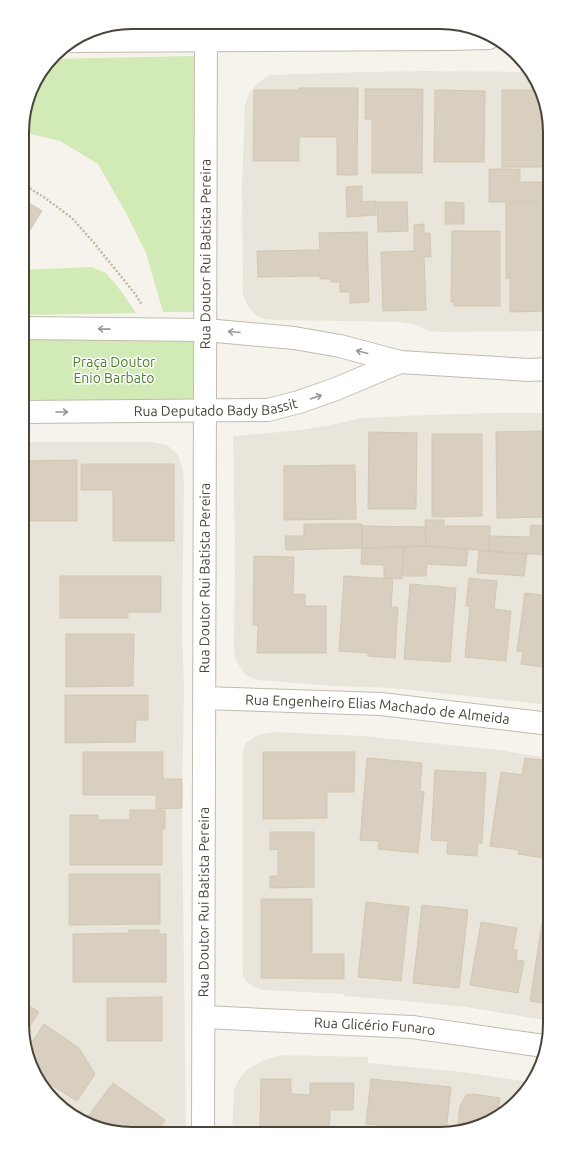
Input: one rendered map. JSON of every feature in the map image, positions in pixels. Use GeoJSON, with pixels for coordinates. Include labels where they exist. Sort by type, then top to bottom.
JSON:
{"type":"FeatureCollection","features":[{"type":"Feature","properties":{"kind":"street"},"geometry":{"type":"LineString","coordinates":[[86,40],[206,32],[450,39],[482,38]]}},
{"type":"Feature","properties":{"kind":"street","name":"Rua Doutor Rui Batista Pereira"},"geometry":{"type":"LineString","coordinates":[[203,1127],[206,32]]}},
{"type":"Feature","properties":{"kind":"street","name":"Rua Deputado Bady Bassit"},"geometry":{"type":"LineString","coordinates":[[29,328],[206,330],[294,338],[340,346],[400,362],[529,370],[543,369]]}},
{"type":"Feature","properties":{"kind":"street","name":"Rua Deputado Bady Bassit"},"geometry":{"type":"LineString","coordinates":[[29,412],[268,410],[300,402],[336,389],[400,362]]}},
{"type":"Feature","properties":{"kind":"street","name":"Rua Engenheiro Elias Machado de Almeida"},"geometry":{"type":"LineString","coordinates":[[204,698],[381,704],[543,723]]}},
{"type":"Feature","properties":{"kind":"street","name":"Rua Glicério Funaro"},"geometry":{"type":"LineString","coordinates":[[204,1017],[412,1027],[540,1045]]}},
{"type":"Feature","properties":{"kind":"path"},"geometry":{"type":"LineString","coordinates":[[29,188],[72,218],[136,295],[157,329]]}},
{"type":"Feature","properties":{"kind":"shaded area"},"geometry":{"type":"Polygon","coordinates":[[[361,72],[524,72],[526,75],[538,99],[543,132],[543,331],[443,332],[428,331],[417,325],[400,322],[265,319],[255,315],[247,305],[243,294],[242,187],[245,104],[249,94],[255,86],[270,75],[361,72]]]}},
{"type":"Feature","properties":{"kind":"shaded area"},"geometry":{"type":"Polygon","coordinates":[[[543,413],[543,704],[393,688],[334,686],[259,680],[247,676],[235,659],[234,648],[235,551],[233,436],[327,426],[361,418],[425,415],[543,413]]]}},
{"type":"Feature","properties":{"kind":"shaded area"},"geometry":{"type":"Polygon","coordinates":[[[29,442],[152,442],[167,445],[178,455],[183,471],[184,484],[182,628],[184,687],[182,808],[186,1127],[118,1126],[92,1119],[80,1113],[69,1106],[55,1092],[46,1081],[40,1070],[34,1057],[30,1038],[29,442]]]}},
{"type":"Feature","properties":{"kind":"shaded area"},"geometry":{"type":"Polygon","coordinates":[[[274,732],[363,736],[499,750],[543,757],[543,1020],[466,1007],[344,996],[344,994],[264,990],[258,989],[246,981],[243,975],[243,751],[246,743],[262,734],[274,732]]]}},
{"type":"Feature","properties":{"kind":"shaded area"},"geometry":{"type":"Polygon","coordinates":[[[283,1055],[368,1057],[368,1063],[462,1072],[526,1081],[513,1097],[497,1110],[473,1122],[454,1126],[232,1127],[234,1090],[239,1079],[248,1069],[264,1060],[283,1055]]]}},
{"type":"Feature","properties":{"kind":"green space"},"geometry":{"type":"Polygon","coordinates":[[[194,56],[197,312],[163,312],[146,253],[125,211],[98,164],[60,141],[29,133],[30,118],[37,92],[50,69],[60,59],[194,56]]]}},
{"type":"Feature","properties":{"kind":"green space"},"geometry":{"type":"Polygon","coordinates":[[[91,267],[106,273],[136,313],[29,315],[29,270],[91,267]]]}},
{"type":"Feature","properties":{"kind":"green space","name":"Praça Doutor Enio Barbato"},"geometry":{"type":"Polygon","coordinates":[[[29,328],[205,330],[205,411],[29,412],[29,328]]]}},
{"type":"Feature","properties":{"kind":"building"},"geometry":{"type":"Polygon","coordinates":[[[299,88],[358,88],[357,175],[337,175],[337,137],[299,137],[299,161],[253,161],[254,90],[299,90],[299,88]]]}},
{"type":"Feature","properties":{"kind":"building"},"geometry":{"type":"Polygon","coordinates":[[[365,89],[423,89],[422,173],[372,173],[372,119],[365,119],[365,89]]]}},
{"type":"Feature","properties":{"kind":"building"},"geometry":{"type":"Polygon","coordinates":[[[435,90],[485,91],[484,162],[434,162],[435,90]]]}},
{"type":"Feature","properties":{"kind":"building"},"geometry":{"type":"Polygon","coordinates":[[[502,90],[534,90],[538,99],[542,118],[543,167],[502,167],[502,90]]]}},
{"type":"Feature","properties":{"kind":"building"},"geometry":{"type":"Polygon","coordinates":[[[489,169],[520,169],[520,182],[543,182],[543,202],[489,202],[489,169]]]}},
{"type":"Feature","properties":{"kind":"building"},"geometry":{"type":"Polygon","coordinates":[[[362,186],[362,202],[376,201],[376,215],[347,217],[346,187],[362,186]]]}},
{"type":"Feature","properties":{"kind":"building"},"geometry":{"type":"Polygon","coordinates":[[[377,202],[407,202],[408,231],[378,232],[377,202]]]}},
{"type":"Feature","properties":{"kind":"building"},"geometry":{"type":"Polygon","coordinates":[[[445,202],[464,203],[464,224],[445,224],[445,202]]]}},
{"type":"Feature","properties":{"kind":"building"},"geometry":{"type":"Polygon","coordinates":[[[29,203],[42,211],[29,232],[29,203]]]}},
{"type":"Feature","properties":{"kind":"building"},"geometry":{"type":"Polygon","coordinates":[[[506,203],[543,203],[543,311],[510,312],[510,278],[506,279],[506,203]]]}},
{"type":"Feature","properties":{"kind":"building"},"geometry":{"type":"Polygon","coordinates":[[[424,224],[424,233],[430,233],[431,257],[424,257],[426,310],[383,311],[381,252],[414,251],[414,225],[424,224]]]}},
{"type":"Feature","properties":{"kind":"building"},"geometry":{"type":"Polygon","coordinates":[[[452,231],[500,231],[500,306],[454,306],[454,302],[451,302],[452,231]]]}},
{"type":"Feature","properties":{"kind":"building"},"geometry":{"type":"Polygon","coordinates":[[[367,232],[369,302],[350,303],[350,292],[340,292],[340,282],[331,282],[331,279],[320,279],[320,276],[258,277],[257,251],[320,250],[319,233],[367,232]]]}},
{"type":"Feature","properties":{"kind":"building"},"geometry":{"type":"Polygon","coordinates":[[[543,431],[543,517],[497,518],[496,432],[543,431]]]}},
{"type":"Feature","properties":{"kind":"building"},"geometry":{"type":"Polygon","coordinates":[[[369,432],[417,433],[416,509],[368,509],[369,432]]]}},
{"type":"Feature","properties":{"kind":"building"},"geometry":{"type":"Polygon","coordinates":[[[432,434],[482,434],[482,516],[432,517],[432,434]]]}},
{"type":"Feature","properties":{"kind":"building"},"geometry":{"type":"Polygon","coordinates":[[[77,460],[77,521],[29,521],[29,461],[77,460]]]}},
{"type":"Feature","properties":{"kind":"building"},"geometry":{"type":"Polygon","coordinates":[[[81,464],[174,464],[174,541],[113,541],[113,490],[81,490],[81,464]]]}},
{"type":"Feature","properties":{"kind":"building"},"geometry":{"type":"Polygon","coordinates":[[[355,465],[356,519],[284,520],[284,466],[355,465]]]}},
{"type":"Feature","properties":{"kind":"building"},"geometry":{"type":"Polygon","coordinates":[[[425,520],[444,520],[444,526],[490,526],[489,551],[426,546],[425,520]]]}},
{"type":"Feature","properties":{"kind":"building"},"geometry":{"type":"Polygon","coordinates":[[[304,524],[362,524],[362,548],[286,550],[285,536],[304,536],[304,524]]]}},
{"type":"Feature","properties":{"kind":"building"},"geometry":{"type":"Polygon","coordinates":[[[531,525],[543,526],[543,555],[489,551],[489,536],[530,537],[531,525]]]}},
{"type":"Feature","properties":{"kind":"building"},"geometry":{"type":"Polygon","coordinates":[[[362,526],[425,527],[426,546],[362,548],[362,526]]]}},
{"type":"Feature","properties":{"kind":"building"},"geometry":{"type":"Polygon","coordinates":[[[426,546],[468,549],[466,566],[427,564],[426,576],[402,576],[404,547],[426,546]]]}},
{"type":"Feature","properties":{"kind":"building"},"geometry":{"type":"Polygon","coordinates":[[[404,547],[402,579],[384,578],[384,565],[361,564],[362,548],[404,547]]]}},
{"type":"Feature","properties":{"kind":"building"},"geometry":{"type":"Polygon","coordinates":[[[479,551],[527,554],[524,576],[477,573],[479,551]]]}},
{"type":"Feature","properties":{"kind":"building"},"geometry":{"type":"Polygon","coordinates":[[[254,556],[294,557],[293,595],[305,594],[305,606],[326,606],[326,653],[257,653],[258,625],[253,625],[254,556]]]}},
{"type":"Feature","properties":{"kind":"building"},"geometry":{"type":"Polygon","coordinates":[[[60,576],[161,576],[161,612],[128,612],[128,618],[60,618],[60,576]]]}},
{"type":"Feature","properties":{"kind":"building"},"geometry":{"type":"Polygon","coordinates":[[[344,576],[393,579],[391,607],[398,607],[395,658],[368,656],[368,653],[339,651],[344,576]]]}},
{"type":"Feature","properties":{"kind":"building"},"geometry":{"type":"Polygon","coordinates":[[[469,578],[497,581],[494,609],[511,611],[506,661],[465,657],[470,607],[466,606],[469,578]]]}},
{"type":"Feature","properties":{"kind":"building"},"geometry":{"type":"Polygon","coordinates":[[[410,584],[456,588],[450,662],[404,659],[410,584]]]}},
{"type":"Feature","properties":{"kind":"building"},"geometry":{"type":"Polygon","coordinates":[[[525,593],[543,595],[543,667],[521,664],[523,652],[517,651],[525,593]]]}},
{"type":"Feature","properties":{"kind":"building"},"geometry":{"type":"Polygon","coordinates":[[[66,634],[134,634],[133,686],[66,687],[66,634]]]}},
{"type":"Feature","properties":{"kind":"building"},"geometry":{"type":"Polygon","coordinates":[[[65,695],[148,695],[148,720],[136,720],[135,742],[65,743],[65,695]]]}},
{"type":"Feature","properties":{"kind":"building"},"geometry":{"type":"Polygon","coordinates":[[[83,752],[163,752],[163,779],[182,779],[182,808],[156,809],[156,795],[83,795],[83,752]]]}},
{"type":"Feature","properties":{"kind":"building"},"geometry":{"type":"Polygon","coordinates":[[[263,752],[355,752],[354,792],[327,792],[327,818],[263,819],[263,752]]]}},
{"type":"Feature","properties":{"kind":"building"},"geometry":{"type":"Polygon","coordinates":[[[367,758],[422,763],[420,791],[424,792],[418,853],[378,849],[379,841],[360,840],[367,758]]]}},
{"type":"Feature","properties":{"kind":"building"},"geometry":{"type":"Polygon","coordinates":[[[525,758],[543,760],[543,858],[518,854],[519,850],[490,846],[501,772],[522,775],[525,758]]]}},
{"type":"Feature","properties":{"kind":"building"},"geometry":{"type":"Polygon","coordinates":[[[435,770],[486,773],[482,843],[478,843],[477,856],[447,854],[448,841],[431,840],[435,770]]]}},
{"type":"Feature","properties":{"kind":"building"},"geometry":{"type":"Polygon","coordinates":[[[130,810],[165,810],[165,829],[162,829],[162,865],[70,865],[70,815],[98,815],[98,820],[130,820],[130,810]]]}},
{"type":"Feature","properties":{"kind":"building"},"geometry":{"type":"Polygon","coordinates":[[[270,832],[314,832],[314,887],[270,888],[270,876],[278,876],[278,849],[270,850],[270,832]]]}},
{"type":"Feature","properties":{"kind":"building"},"geometry":{"type":"Polygon","coordinates":[[[69,874],[160,874],[160,924],[69,925],[69,874]]]}},
{"type":"Feature","properties":{"kind":"building"},"geometry":{"type":"Polygon","coordinates":[[[261,899],[312,899],[312,954],[344,954],[344,979],[261,978],[261,899]]]}},
{"type":"Feature","properties":{"kind":"building"},"geometry":{"type":"Polygon","coordinates":[[[366,902],[409,907],[401,981],[358,977],[366,902]]]}},
{"type":"Feature","properties":{"kind":"building"},"geometry":{"type":"Polygon","coordinates":[[[422,905],[468,910],[459,988],[413,983],[422,905]]]}},
{"type":"Feature","properties":{"kind":"building"},"geometry":{"type":"Polygon","coordinates":[[[481,922],[517,928],[513,949],[517,950],[516,960],[524,961],[518,993],[470,985],[481,922]]]}},
{"type":"Feature","properties":{"kind":"building"},"geometry":{"type":"Polygon","coordinates":[[[542,923],[543,923],[543,1003],[530,1001],[542,923]]]}},
{"type":"Feature","properties":{"kind":"building"},"geometry":{"type":"Polygon","coordinates":[[[129,930],[159,930],[159,934],[166,934],[166,982],[73,982],[73,934],[129,933],[129,930]]]}},
{"type":"Feature","properties":{"kind":"building"},"geometry":{"type":"Polygon","coordinates":[[[162,997],[162,1041],[107,1041],[107,998],[162,997]]]}},
{"type":"Feature","properties":{"kind":"building"},"geometry":{"type":"Polygon","coordinates":[[[29,1006],[39,1012],[29,1027],[29,1006]]]}},
{"type":"Feature","properties":{"kind":"building"},"geometry":{"type":"Polygon","coordinates":[[[44,1024],[79,1048],[95,1074],[77,1101],[46,1081],[34,1057],[31,1044],[44,1024]]]}},
{"type":"Feature","properties":{"kind":"building"},"geometry":{"type":"Polygon","coordinates":[[[261,1079],[291,1079],[291,1094],[310,1095],[310,1083],[354,1083],[353,1110],[330,1110],[329,1127],[260,1127],[261,1079]]]}},
{"type":"Feature","properties":{"kind":"building"},"geometry":{"type":"Polygon","coordinates":[[[371,1079],[451,1087],[447,1127],[396,1127],[366,1124],[371,1079]]]}},
{"type":"Feature","properties":{"kind":"building"},"geometry":{"type":"Polygon","coordinates":[[[113,1083],[165,1120],[160,1127],[132,1127],[118,1126],[88,1117],[113,1083]]]}},
{"type":"Feature","properties":{"kind":"building"},"geometry":{"type":"Polygon","coordinates":[[[473,1094],[500,1098],[498,1109],[473,1122],[458,1125],[460,1106],[466,1095],[473,1094]]]}}]}
